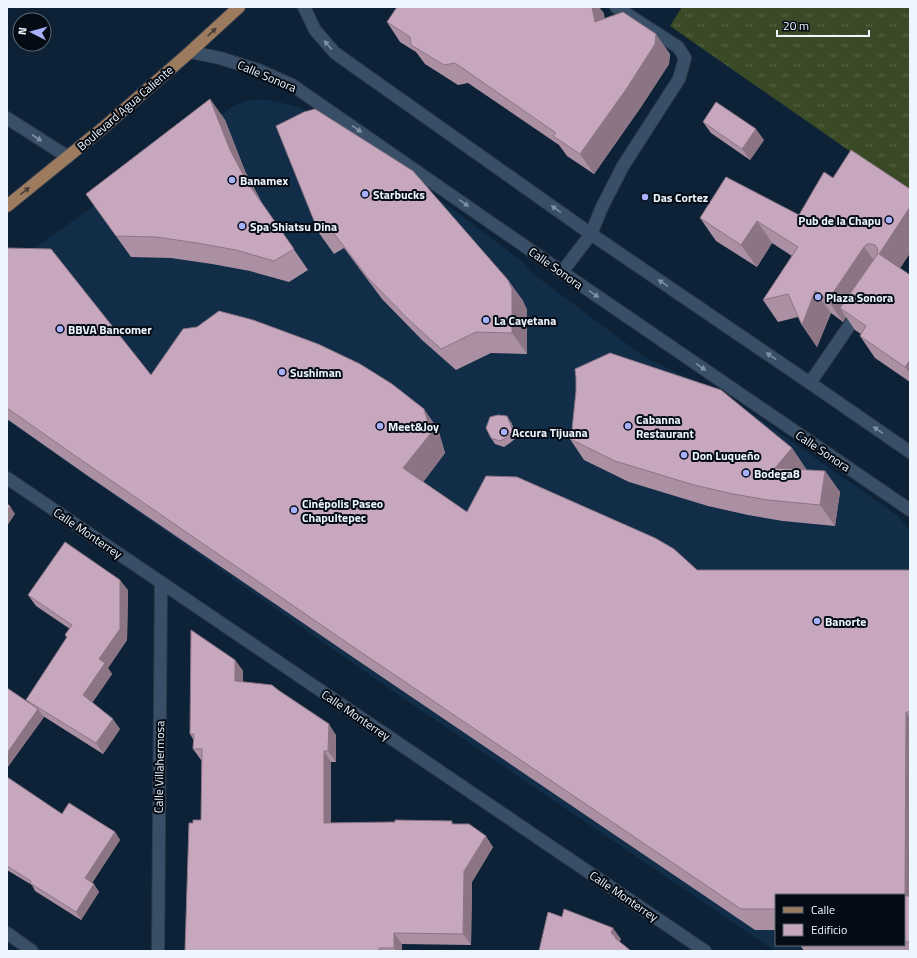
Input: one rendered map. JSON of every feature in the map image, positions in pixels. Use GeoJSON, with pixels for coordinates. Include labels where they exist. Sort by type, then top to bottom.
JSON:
{"type":"FeatureCollection","features":[{"type":"Feature","properties":{"kind":"main road","name":"Boulevard Agua Caliente"},"geometry":{"type":"LineString","coordinates":[[7,206],[114,119],[239,7]]}},
{"type":"Feature","properties":{"kind":"street"},"geometry":{"type":"LineString","coordinates":[[304,7],[315,30],[335,53],[591,234],[910,452]]}},
{"type":"Feature","properties":{"kind":"street"},"geometry":{"type":"LineString","coordinates":[[562,272],[591,234],[602,207],[624,166],[679,79],[685,58],[678,47],[616,7]]}},
{"type":"Feature","properties":{"kind":"street","name":"Calle Sonora"},"geometry":{"type":"LineString","coordinates":[[190,52],[228,60],[258,70],[292,85],[910,510]]}},
{"type":"Feature","properties":{"kind":"street"},"geometry":{"type":"LineString","coordinates":[[7,118],[68,157]]}},
{"type":"Feature","properties":{"kind":"street"},"geometry":{"type":"LineString","coordinates":[[810,383],[868,299]]}},
{"type":"Feature","properties":{"kind":"street","name":"Calle Monterrey"},"geometry":{"type":"LineString","coordinates":[[7,478],[705,951]]}},
{"type":"Feature","properties":{"kind":"street","name":"Calle Villahermosa"},"geometry":{"type":"LineString","coordinates":[[158,951],[161,583]]}},
{"type":"Feature","properties":{"kind":"street"},"geometry":{"type":"LineString","coordinates":[[7,933],[32,951]]}},
{"type":"Feature","properties":{"kind":"shaded area"},"geometry":{"type":"Polygon","coordinates":[[[263,99],[298,107],[312,114],[443,202],[522,261],[532,273],[646,358],[727,396],[898,516],[910,531],[910,951],[775,951],[381,683],[7,420],[7,268],[233,106],[245,101],[263,99]]]}},
{"type":"Feature","properties":{"kind":"green space"},"geometry":{"type":"Polygon","coordinates":[[[682,7],[910,7],[910,193],[670,26],[682,7]]]}},
{"type":"Feature","properties":{"kind":"building"},"geometry":{"type":"Polygon","coordinates":[[[397,7],[592,7],[595,22],[623,12],[656,34],[655,44],[627,88],[580,154],[553,136],[556,133],[455,63],[444,65],[411,45],[410,37],[387,22],[397,7]]]}},
{"type":"Feature","properties":{"kind":"building"},"geometry":{"type":"Polygon","coordinates":[[[210,99],[230,150],[247,182],[294,249],[274,261],[236,250],[197,243],[156,237],[116,236],[86,194],[210,99]]]}},
{"type":"Feature","properties":{"kind":"building"},"geometry":{"type":"Polygon","coordinates":[[[716,102],[756,129],[742,149],[703,122],[716,102]]]}},
{"type":"Feature","properties":{"kind":"building"},"geometry":{"type":"Polygon","coordinates":[[[315,109],[413,171],[508,280],[512,289],[512,333],[476,332],[441,349],[408,319],[368,278],[329,227],[319,233],[276,126],[304,112],[315,109]]]}},
{"type":"Feature","properties":{"kind":"building"},"geometry":{"type":"Polygon","coordinates":[[[851,150],[910,189],[910,207],[879,254],[910,275],[910,360],[905,367],[860,336],[866,326],[840,308],[877,255],[878,251],[875,245],[867,244],[864,247],[828,300],[815,291],[802,325],[788,294],[763,300],[798,247],[757,221],[741,245],[700,218],[726,177],[799,215],[824,172],[833,178],[851,150]]]}},
{"type":"Feature","properties":{"kind":"building"},"geometry":{"type":"Polygon","coordinates":[[[7,248],[51,249],[151,375],[183,329],[197,327],[219,311],[253,320],[318,344],[360,364],[392,384],[424,409],[431,433],[403,468],[467,512],[486,476],[517,477],[655,538],[674,549],[697,570],[910,570],[910,712],[906,712],[905,896],[905,894],[775,894],[775,909],[741,909],[349,644],[7,408],[7,248]]]}},
{"type":"Feature","properties":{"kind":"building"},"geometry":{"type":"Polygon","coordinates":[[[610,353],[721,390],[792,448],[775,468],[825,471],[820,505],[768,500],[694,485],[615,461],[570,439],[576,391],[575,369],[610,353]]]}},
{"type":"Feature","properties":{"kind":"building"},"geometry":{"type":"Polygon","coordinates":[[[498,415],[507,416],[513,431],[506,438],[500,441],[491,438],[486,428],[490,417],[498,415]]]}},
{"type":"Feature","properties":{"kind":"building"},"geometry":{"type":"Polygon","coordinates":[[[7,504],[10,506],[7,511],[7,504]]]}},
{"type":"Feature","properties":{"kind":"building"},"geometry":{"type":"Polygon","coordinates":[[[65,542],[120,580],[120,629],[99,659],[105,663],[83,695],[113,719],[96,743],[26,700],[67,637],[65,635],[72,625],[28,595],[65,542]]]}},
{"type":"Feature","properties":{"kind":"building"},"geometry":{"type":"Polygon","coordinates":[[[191,630],[235,660],[235,681],[272,685],[329,724],[328,751],[324,751],[324,823],[395,822],[395,820],[452,821],[452,824],[469,824],[486,836],[464,871],[463,934],[394,933],[394,948],[379,948],[379,951],[185,951],[189,823],[193,823],[193,820],[201,820],[202,749],[193,749],[194,734],[190,734],[191,630]]]}},
{"type":"Feature","properties":{"kind":"building"},"geometry":{"type":"Polygon","coordinates":[[[7,688],[38,709],[7,753],[7,688]]]}},
{"type":"Feature","properties":{"kind":"building"},"geometry":{"type":"Polygon","coordinates":[[[7,777],[62,814],[69,803],[115,832],[85,878],[94,884],[76,912],[30,883],[31,881],[7,866],[7,777]]]}},
{"type":"Feature","properties":{"kind":"building"},"geometry":{"type":"Polygon","coordinates":[[[905,896],[910,896],[910,942],[905,942],[905,896]]]}},
{"type":"Feature","properties":{"kind":"building"},"geometry":{"type":"Polygon","coordinates":[[[564,909],[613,928],[611,933],[631,951],[539,951],[548,912],[562,917],[564,909]]]}},
{"type":"Feature","properties":{"kind":"place","name":"Banamex"},"geometry":{"type":"Point","coordinates":[232,180]}},
{"type":"Feature","properties":{"kind":"place","name":"Starbucks"},"geometry":{"type":"Point","coordinates":[365,194]}},
{"type":"Feature","properties":{"kind":"place","name":"Das Cortez"},"geometry":{"type":"Point","coordinates":[645,197]}},
{"type":"Feature","properties":{"kind":"place","name":"Pub de la Chapu"},"geometry":{"type":"Point","coordinates":[889,220]}},
{"type":"Feature","properties":{"kind":"place","name":"Spa Shiatsu Dina"},"geometry":{"type":"Point","coordinates":[242,226]}},
{"type":"Feature","properties":{"kind":"place","name":"Plaza Sonora"},"geometry":{"type":"Point","coordinates":[818,297]}},
{"type":"Feature","properties":{"kind":"place","name":"La Cayetana"},"geometry":{"type":"Point","coordinates":[486,320]}},
{"type":"Feature","properties":{"kind":"place","name":"BBVA Bancomer"},"geometry":{"type":"Point","coordinates":[60,329]}},
{"type":"Feature","properties":{"kind":"place","name":"Sushiman"},"geometry":{"type":"Point","coordinates":[282,372]}},
{"type":"Feature","properties":{"kind":"place","name":"Meet&Joy"},"geometry":{"type":"Point","coordinates":[380,426]}},
{"type":"Feature","properties":{"kind":"place","name":"Cabanna Restaurant"},"geometry":{"type":"Point","coordinates":[628,426]}},
{"type":"Feature","properties":{"kind":"place","name":"Accura Tijuana"},"geometry":{"type":"Point","coordinates":[504,432]}},
{"type":"Feature","properties":{"kind":"place","name":"Don Luqueño"},"geometry":{"type":"Point","coordinates":[684,455]}},
{"type":"Feature","properties":{"kind":"place","name":"Bodega8"},"geometry":{"type":"Point","coordinates":[746,473]}},
{"type":"Feature","properties":{"kind":"place","name":"Cinépolis Paseo Chapultepec"},"geometry":{"type":"Point","coordinates":[294,510]}},
{"type":"Feature","properties":{"kind":"place","name":"Banorte"},"geometry":{"type":"Point","coordinates":[817,621]}}]}
